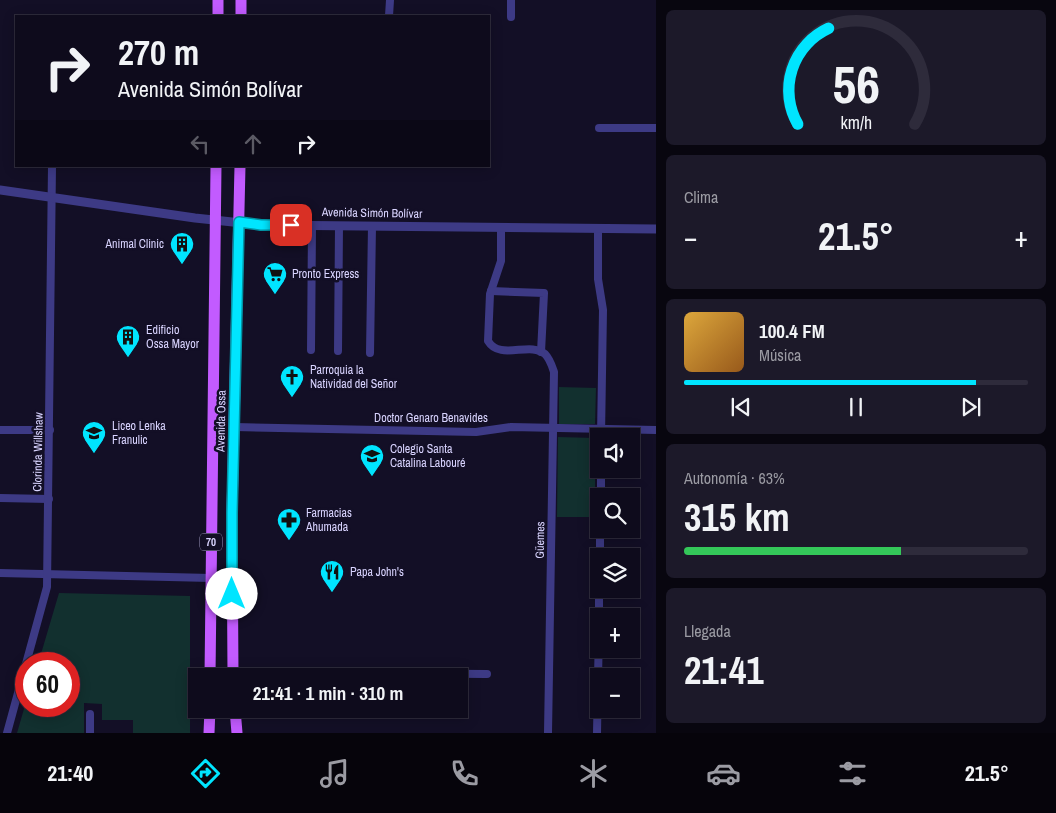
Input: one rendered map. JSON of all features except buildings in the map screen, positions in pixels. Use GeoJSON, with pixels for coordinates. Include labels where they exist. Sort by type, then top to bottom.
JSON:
{"type":"FeatureCollection","features":[{"type":"Feature","properties":{"kind":"main road"},"geometry":{"type":"LineString","coordinates":[[218,0],[218,15]]}},
{"type":"Feature","properties":{"kind":"main road"},"geometry":{"type":"LineString","coordinates":[[241,0],[241,15]]}},
{"type":"Feature","properties":{"kind":"main road","name":"Avenida Ossa"},"geometry":{"type":"LineString","coordinates":[[210,668],[216,167]]}},
{"type":"Feature","properties":{"kind":"main road","name":"Avenida Ossa"},"geometry":{"type":"LineString","coordinates":[[233,668],[232,513],[240,167]]}},
{"type":"Feature","properties":{"kind":"main road"},"geometry":{"type":"LineString","coordinates":[[209,733],[210,718]]}},
{"type":"Feature","properties":{"kind":"main road"},"geometry":{"type":"LineString","coordinates":[[236,718],[237,733]]}},
{"type":"Feature","properties":{"kind":"street"},"geometry":{"type":"LineString","coordinates":[[389,15],[390,0]]}},
{"type":"Feature","properties":{"kind":"street"},"geometry":{"type":"LineString","coordinates":[[511,0],[511,17]]}},
{"type":"Feature","properties":{"kind":"street"},"geometry":{"type":"LineString","coordinates":[[599,128],[656,128]]}},
{"type":"Feature","properties":{"kind":"street","name":"Clorinda Willshaw"},"geometry":{"type":"LineString","coordinates":[[7,733],[47,587],[52,167]]}},
{"type":"Feature","properties":{"kind":"street","name":"Avenida Simón Bolívar"},"geometry":{"type":"LineString","coordinates":[[0,190],[261,225],[656,229]]}},
{"type":"Feature","properties":{"kind":"street"},"geometry":{"type":"LineString","coordinates":[[311,350],[312,225]]}},
{"type":"Feature","properties":{"kind":"street"},"geometry":{"type":"LineString","coordinates":[[338,351],[339,226]]}},
{"type":"Feature","properties":{"kind":"street"},"geometry":{"type":"LineString","coordinates":[[370,353],[372,226]]}},
{"type":"Feature","properties":{"kind":"street"},"geometry":{"type":"LineString","coordinates":[[491,291],[544,293],[541,352],[534,350],[502,350],[490,344],[487,335],[491,291],[501,261],[501,228]]}},
{"type":"Feature","properties":{"kind":"street"},"geometry":{"type":"LineString","coordinates":[[598,229],[598,279],[603,310],[601,428]]}},
{"type":"Feature","properties":{"kind":"street","name":"Güemes"},"geometry":{"type":"LineString","coordinates":[[541,352],[550,361],[554,372],[548,733]]}},
{"type":"Feature","properties":{"kind":"street","name":"Doctor Genaro Benavides"},"geometry":{"type":"LineString","coordinates":[[235,427],[476,432],[511,427],[554,428],[590,432]]}},
{"type":"Feature","properties":{"kind":"street"},"geometry":{"type":"LineString","coordinates":[[0,430],[50,430]]}},
{"type":"Feature","properties":{"kind":"street","name":"Doctor Genaro Benavides"},"geometry":{"type":"LineString","coordinates":[[640,431],[656,430]]}},
{"type":"Feature","properties":{"kind":"street"},"geometry":{"type":"LineString","coordinates":[[0,498],[48,499]]}},
{"type":"Feature","properties":{"kind":"street"},"geometry":{"type":"LineString","coordinates":[[0,573],[211,578]]}},
{"type":"Feature","properties":{"kind":"street"},"geometry":{"type":"LineString","coordinates":[[597,733],[598,658]]}},
{"type":"Feature","properties":{"kind":"street"},"geometry":{"type":"LineString","coordinates":[[468,674],[487,674]]}},
{"type":"Feature","properties":{"kind":"street"},"geometry":{"type":"LineString","coordinates":[[90,714],[90,733]]}},
{"type":"Feature","properties":{"kind":"green space"},"geometry":{"type":"Polygon","coordinates":[[[559,387],[596,388],[595,424],[559,424],[559,387]]]}},
{"type":"Feature","properties":{"kind":"green space"},"geometry":{"type":"Polygon","coordinates":[[[558,437],[590,438],[590,478],[595,478],[595,488],[590,488],[590,517],[557,517],[558,437]]]}},
{"type":"Feature","properties":{"kind":"green space"},"geometry":{"type":"Polygon","coordinates":[[[59,593],[190,596],[188,718],[190,718],[190,733],[133,733],[133,720],[102,720],[102,704],[84,703],[84,733],[17,733],[22,717],[80,717],[80,652],[42,652],[59,593]]]}},
{"type":"Feature","properties":{"kind":"place","name":"Animal Clinic"},"geometry":{"type":"Point","coordinates":[182,265]}},
{"type":"Feature","properties":{"kind":"place","name":"Pronto Express"},"geometry":{"type":"Point","coordinates":[275,295]}},
{"type":"Feature","properties":{"kind":"place","name":"Edificio Ossa Mayor"},"geometry":{"type":"Point","coordinates":[128,358]}},
{"type":"Feature","properties":{"kind":"place","name":"Parroquia la Natividad del Señor"},"geometry":{"type":"Point","coordinates":[292,398]}},
{"type":"Feature","properties":{"kind":"place","name":"Liceo Lenka Franulic"},"geometry":{"type":"Point","coordinates":[94,454]}},
{"type":"Feature","properties":{"kind":"place","name":"Colegio Santa Catalina Labouré"},"geometry":{"type":"Point","coordinates":[372,477]}},
{"type":"Feature","properties":{"kind":"place","name":"Farmacias Ahumada"},"geometry":{"type":"Point","coordinates":[289,541]}},
{"type":"Feature","properties":{"kind":"place","name":"Papa John's"},"geometry":{"type":"Point","coordinates":[332,593]}},
{"type":"Feature","properties":{"kind":"route"},"geometry":{"type":"LineString","coordinates":[[232,594],[232,513],[239,222],[261,225],[291,225]]}}]}
